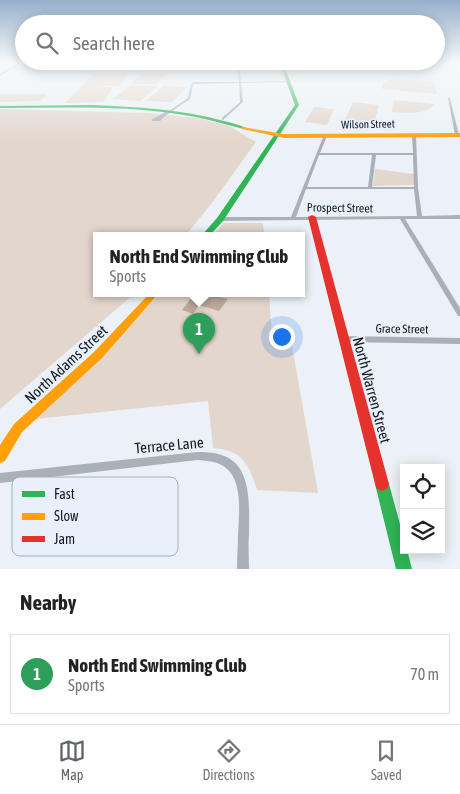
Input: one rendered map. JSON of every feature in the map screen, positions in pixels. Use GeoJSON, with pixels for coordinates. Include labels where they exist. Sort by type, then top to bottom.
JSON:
{"type":"FeatureCollection","features":[{"type":"Feature","properties":{"kind":"street"},"geometry":{"type":"LineString","coordinates":[[168,112],[189,98],[191,89]]}},
{"type":"Feature","properties":{"kind":"street"},"geometry":{"type":"LineString","coordinates":[[223,119],[242,102],[241,89]]}},
{"type":"Feature","properties":{"kind":"street"},"geometry":{"type":"LineString","coordinates":[[209,232],[220,219],[297,105],[291,89]]}},
{"type":"Feature","properties":{"kind":"street"},"geometry":{"type":"LineString","coordinates":[[449,98],[458,135]]}},
{"type":"Feature","properties":{"kind":"street","name":"Wilson Street"},"geometry":{"type":"LineString","coordinates":[[0,107],[112,107],[168,112],[223,119],[251,130],[277,135],[458,135]]}},
{"type":"Feature","properties":{"kind":"street"},"geometry":{"type":"LineString","coordinates":[[414,135],[416,188],[420,218]]}},
{"type":"Feature","properties":{"kind":"street"},"geometry":{"type":"LineString","coordinates":[[293,217],[319,154],[324,136]]}},
{"type":"Feature","properties":{"kind":"street"},"geometry":{"type":"LineString","coordinates":[[319,154],[415,154]]}},
{"type":"Feature","properties":{"kind":"street"},"geometry":{"type":"LineString","coordinates":[[370,187],[374,154]]}},
{"type":"Feature","properties":{"kind":"street"},"geometry":{"type":"LineString","coordinates":[[304,188],[416,188]]}},
{"type":"Feature","properties":{"kind":"street","name":"North Warren Street"},"geometry":{"type":"LineString","coordinates":[[312,217],[404,569]]}},
{"type":"Feature","properties":{"kind":"street","name":"Prospect Street"},"geometry":{"type":"LineString","coordinates":[[220,219],[460,217]]}},
{"type":"Feature","properties":{"kind":"street"},"geometry":{"type":"LineString","coordinates":[[402,218],[460,314]]}},
{"type":"Feature","properties":{"kind":"street","name":"North Adams Street"},"geometry":{"type":"LineString","coordinates":[[0,458],[18,428],[98,355],[151,297]]}},
{"type":"Feature","properties":{"kind":"street","name":"Grace Street"},"geometry":{"type":"LineString","coordinates":[[344,339],[460,341]]}},
{"type":"Feature","properties":{"kind":"street","name":"Terrace Lane"},"geometry":{"type":"LineString","coordinates":[[0,478],[198,456],[217,457],[234,468],[243,485],[243,569]]}},
{"type":"Feature","properties":{"kind":"shaded area"},"geometry":{"type":"Polygon","coordinates":[[[79,89],[112,89],[103,102],[65,103],[79,89]]]}},
{"type":"Feature","properties":{"kind":"shaded area"},"geometry":{"type":"Polygon","coordinates":[[[126,89],[155,89],[140,101],[113,99],[126,89]]]}},
{"type":"Feature","properties":{"kind":"shaded area"},"geometry":{"type":"Polygon","coordinates":[[[160,89],[185,89],[172,102],[146,101],[160,89]]]}},
{"type":"Feature","properties":{"kind":"shaded area"},"geometry":{"type":"Polygon","coordinates":[[[382,89],[435,89],[437,94],[382,89]]]}},
{"type":"Feature","properties":{"kind":"shaded area"},"geometry":{"type":"Polygon","coordinates":[[[0,94],[48,94],[40,101],[0,102],[0,94]]]}},
{"type":"Feature","properties":{"kind":"shaded area"},"geometry":{"type":"Polygon","coordinates":[[[393,101],[434,104],[431,108],[421,112],[392,112],[393,101]]]}},
{"type":"Feature","properties":{"kind":"shaded area"},"geometry":{"type":"Polygon","coordinates":[[[353,102],[379,105],[374,123],[345,120],[353,102]]]}},
{"type":"Feature","properties":{"kind":"shaded area"},"geometry":{"type":"Polygon","coordinates":[[[314,107],[334,109],[327,125],[305,122],[314,107]]]}},
{"type":"Feature","properties":{"kind":"shaded area"},"geometry":{"type":"Polygon","coordinates":[[[0,109],[146,113],[198,118],[229,126],[256,142],[188,232],[93,232],[93,297],[130,297],[0,409],[0,109]]]}},
{"type":"Feature","properties":{"kind":"shaded area"},"geometry":{"type":"Polygon","coordinates":[[[375,169],[414,174],[414,185],[373,186],[375,169]]]}},
{"type":"Feature","properties":{"kind":"shaded area"},"geometry":{"type":"Polygon","coordinates":[[[224,223],[263,223],[264,232],[216,232],[224,223]]]}},
{"type":"Feature","properties":{"kind":"shaded area"},"geometry":{"type":"Polygon","coordinates":[[[156,297],[269,297],[272,338],[291,340],[318,493],[257,490],[251,473],[238,455],[223,449],[213,448],[208,401],[35,419],[92,367],[156,297]]]}},
{"type":"Feature","properties":{"kind":"shaded area"},"geometry":{"type":"Polygon","coordinates":[[[192,297],[220,297],[228,299],[219,311],[199,305],[193,314],[182,310],[192,297]]]}},
{"type":"Feature","properties":{"kind":"traffic: fast"},"geometry":{"type":"LineString","coordinates":[[209,232],[220,219],[297,105],[291,89]]}},
{"type":"Feature","properties":{"kind":"traffic: fast"},"geometry":{"type":"LineString","coordinates":[[0,107],[92,107],[154,110],[184,114],[244,128]]}},
{"type":"Feature","properties":{"kind":"traffic: fast"},"geometry":{"type":"LineString","coordinates":[[382,484],[404,569]]}},
{"type":"Feature","properties":{"kind":"traffic: slow"},"geometry":{"type":"LineString","coordinates":[[244,128],[284,136],[460,135]]}},
{"type":"Feature","properties":{"kind":"traffic: slow"},"geometry":{"type":"LineString","coordinates":[[0,457],[18,428],[98,355],[151,297]]}},
{"type":"Feature","properties":{"kind":"traffic: jam"},"geometry":{"type":"LineString","coordinates":[[312,217],[382,484]]}},
{"type":"Feature","properties":{"kind":"place","name":"North End Swimming Club"},"geometry":{"type":"Point","coordinates":[199,354]}}]}
